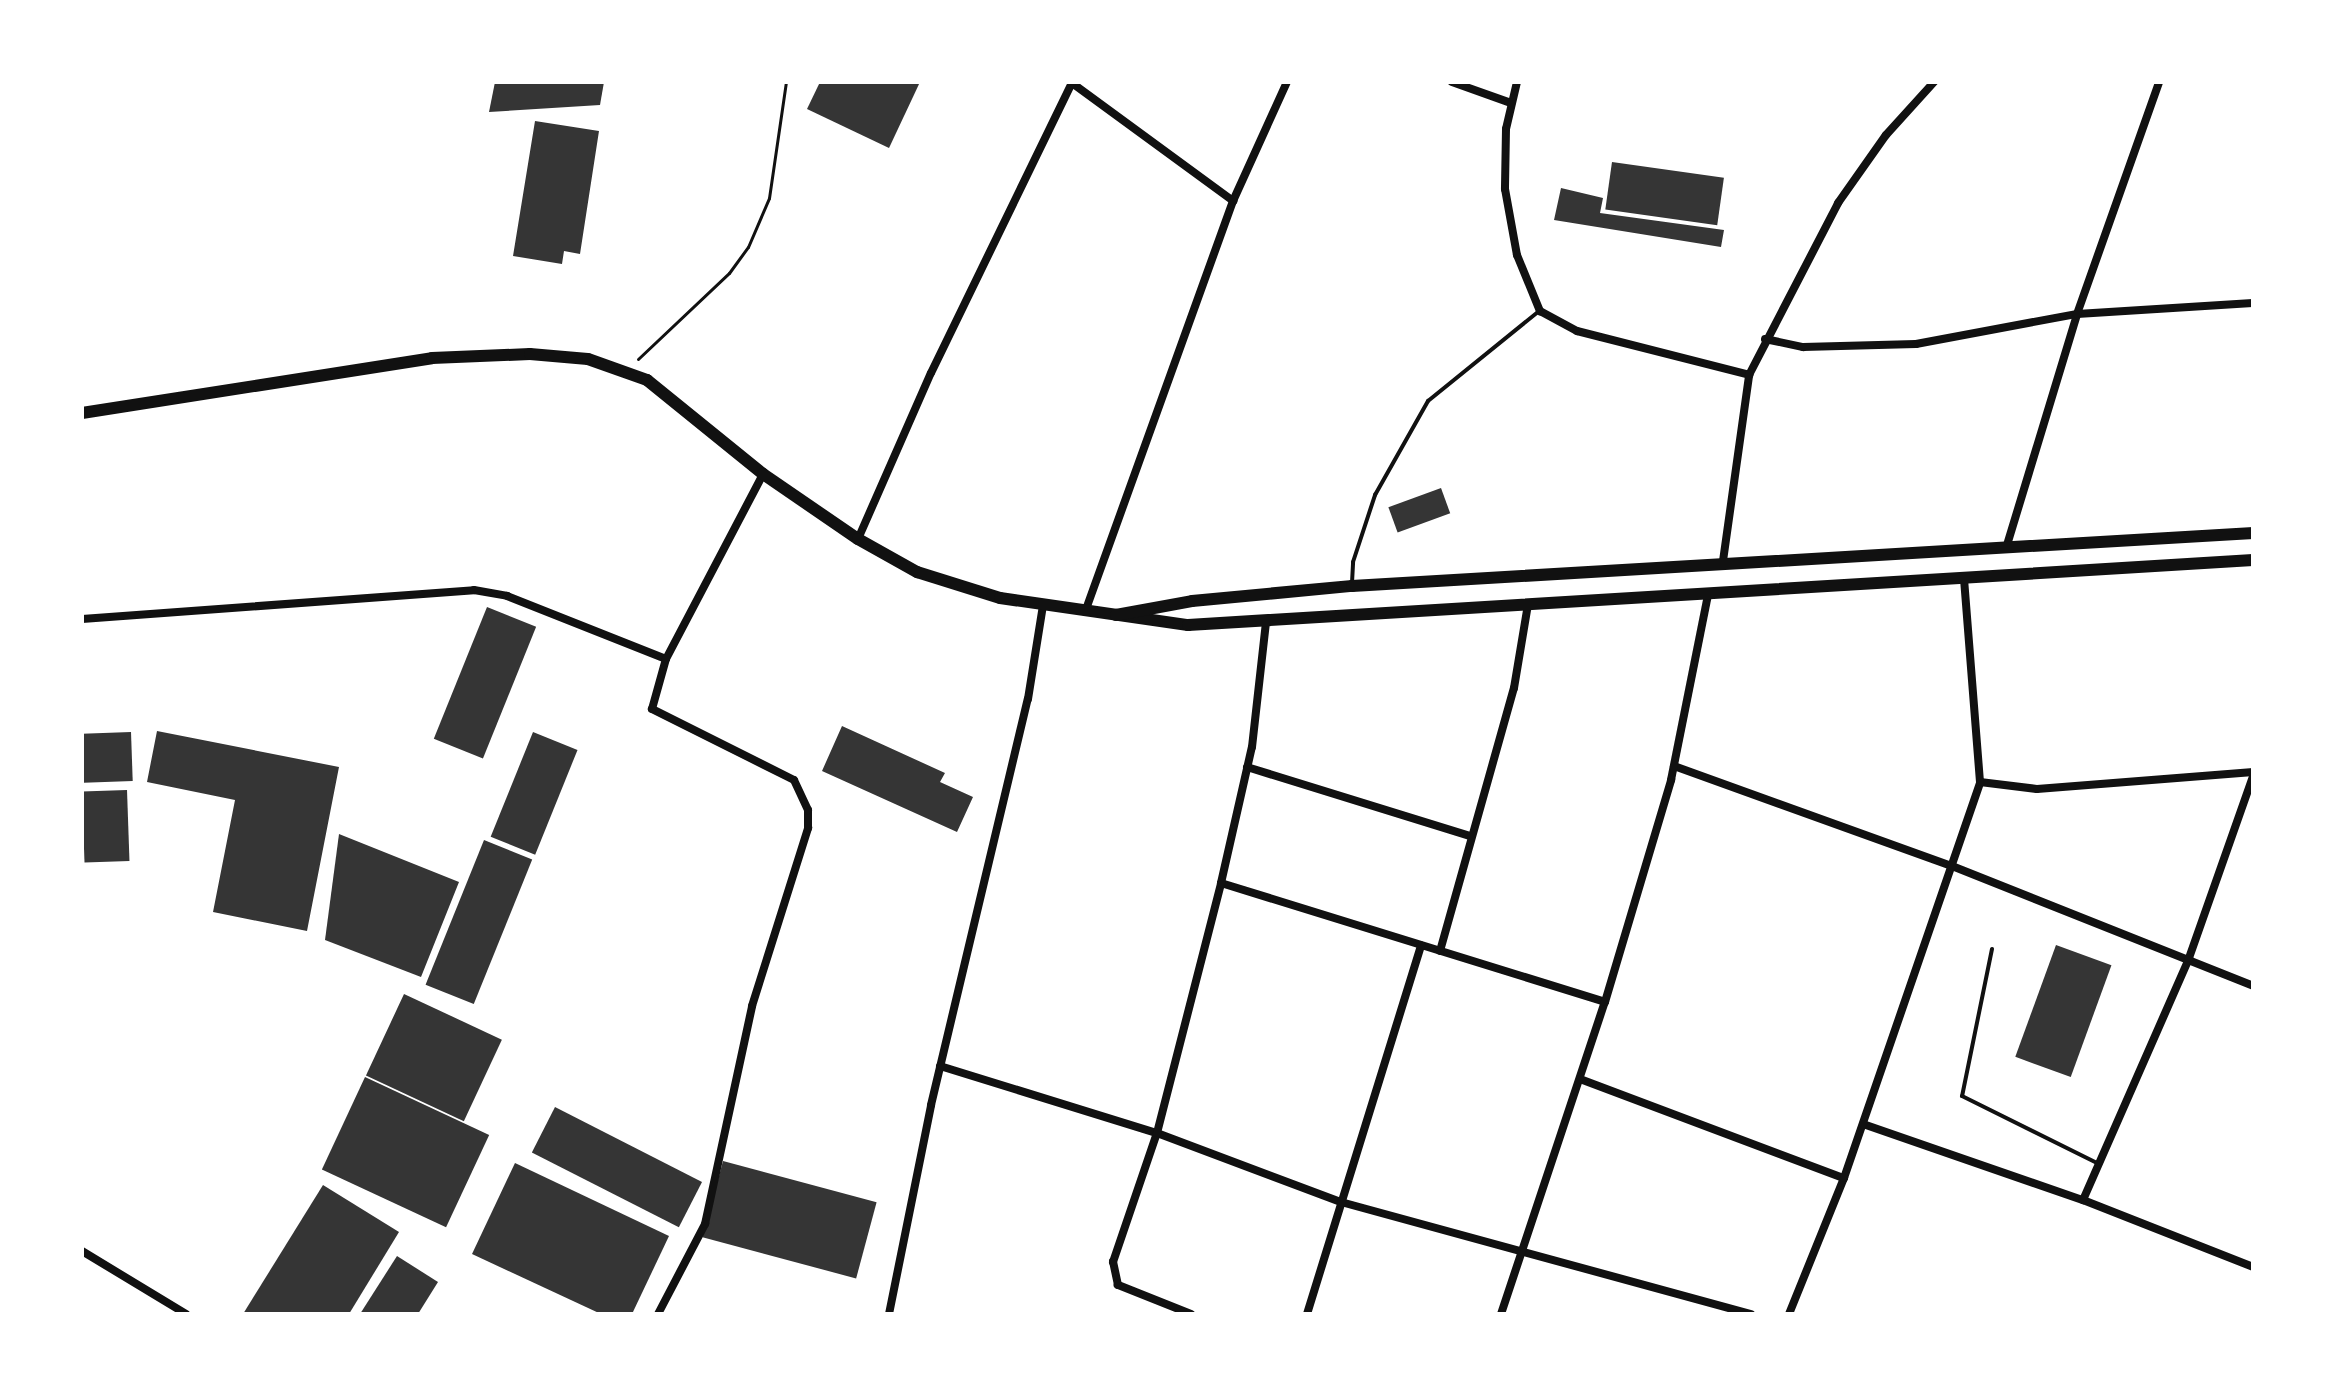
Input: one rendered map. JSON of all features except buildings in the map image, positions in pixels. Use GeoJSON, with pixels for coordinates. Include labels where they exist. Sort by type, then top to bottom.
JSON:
{"type":"FeatureCollection","features":[{"type":"Feature","properties":{"kind":"main road"},"geometry":{"type":"LineString","coordinates":[[82,413],[432,358],[530,354],[588,359],[627,370],[665,392],[763,474],[858,539],[934,579],[1085,613],[1188,625],[2253,560]]}},
{"type":"Feature","properties":{"kind":"main road"},"geometry":{"type":"LineString","coordinates":[[1109,617],[1192,601],[1352,586],[1723,561],[2253,533]]}},
{"type":"Feature","properties":{"kind":"street"},"geometry":{"type":"LineString","coordinates":[[858,539],[931,373],[1072,82],[1233,201]]}},
{"type":"Feature","properties":{"kind":"street"},"geometry":{"type":"LineString","coordinates":[[1085,613],[1233,201],[1287,82]]}},
{"type":"Feature","properties":{"kind":"street"},"geometry":{"type":"LineString","coordinates":[[1452,82],[1511,103]]}},
{"type":"Feature","properties":{"kind":"street"},"geometry":{"type":"LineString","coordinates":[[1517,82],[1504,155],[1510,224],[1528,291],[1540,311],[1577,331],[1749,375]]}},
{"type":"Feature","properties":{"kind":"street"},"geometry":{"type":"LineString","coordinates":[[1723,561],[1749,375],[1838,203],[1886,135],[1934,82]]}},
{"type":"Feature","properties":{"kind":"street"},"geometry":{"type":"LineString","coordinates":[[2007,545],[2077,314],[2159,82]]}},
{"type":"Feature","properties":{"kind":"street"},"geometry":{"type":"LineString","coordinates":[[1765,339],[1803,347],[1916,344],[2077,314],[2253,303]]}},
{"type":"Feature","properties":{"kind":"street"},"geometry":{"type":"LineString","coordinates":[[658,1314],[705,1224],[752,1006],[808,828],[808,810],[794,780],[652,709],[666,659],[763,474]]}},
{"type":"Feature","properties":{"kind":"street"},"geometry":{"type":"LineString","coordinates":[[1789,1314],[1844,1178],[1980,782],[1964,578]]}},
{"type":"Feature","properties":{"kind":"street"},"geometry":{"type":"LineString","coordinates":[[82,619],[474,590],[507,596],[666,659]]}},
{"type":"Feature","properties":{"kind":"street"},"geometry":{"type":"LineString","coordinates":[[1501,1314],[1605,1002],[1674,766],[1708,595]]}},
{"type":"Feature","properties":{"kind":"street"},"geometry":{"type":"LineString","coordinates":[[1440,951],[1514,688],[1528,604]]}},
{"type":"Feature","properties":{"kind":"street"},"geometry":{"type":"LineString","coordinates":[[889,1314],[940,1066],[1028,699],[1043,605]]}},
{"type":"Feature","properties":{"kind":"street"},"geometry":{"type":"LineString","coordinates":[[1191,1314],[1128,1291],[1113,1275],[1118,1238],[1157,1133],[1221,883],[1247,767],[1266,622]]}},
{"type":"Feature","properties":{"kind":"street"},"geometry":{"type":"LineString","coordinates":[[1674,766],[1952,866],[2253,986]]}},
{"type":"Feature","properties":{"kind":"street"},"geometry":{"type":"LineString","coordinates":[[1247,767],[1470,836]]}},
{"type":"Feature","properties":{"kind":"street"},"geometry":{"type":"LineString","coordinates":[[1980,782],[2037,789],[2253,774],[2189,958],[2083,1200]]}},
{"type":"Feature","properties":{"kind":"street"},"geometry":{"type":"LineString","coordinates":[[1221,883],[1605,1002]]}},
{"type":"Feature","properties":{"kind":"street"},"geometry":{"type":"LineString","coordinates":[[1307,1314],[1421,945]]}},
{"type":"Feature","properties":{"kind":"street"},"geometry":{"type":"LineString","coordinates":[[940,1066],[1157,1133],[1341,1202],[1522,1248],[1751,1314]]}},
{"type":"Feature","properties":{"kind":"street"},"geometry":{"type":"LineString","coordinates":[[1580,1079],[1844,1178]]}},
{"type":"Feature","properties":{"kind":"street"},"geometry":{"type":"LineString","coordinates":[[1863,1124],[2083,1200],[2253,1267]]}},
{"type":"Feature","properties":{"kind":"street"},"geometry":{"type":"LineString","coordinates":[[82,1251],[186,1314]]}},
{"type":"Feature","properties":{"kind":"lane"},"geometry":{"type":"LineString","coordinates":[[1352,586],[1353,562],[1375,495],[1428,401],[1540,311]]}},
{"type":"Feature","properties":{"kind":"lane"},"geometry":{"type":"LineString","coordinates":[[1992,949],[1962,1096],[2099,1164]]}},
{"type":"Feature","properties":{"kind":"path"},"geometry":{"type":"LineString","coordinates":[[627,370],[729,273],[748,247],[769,198],[786,82]]}}]}
